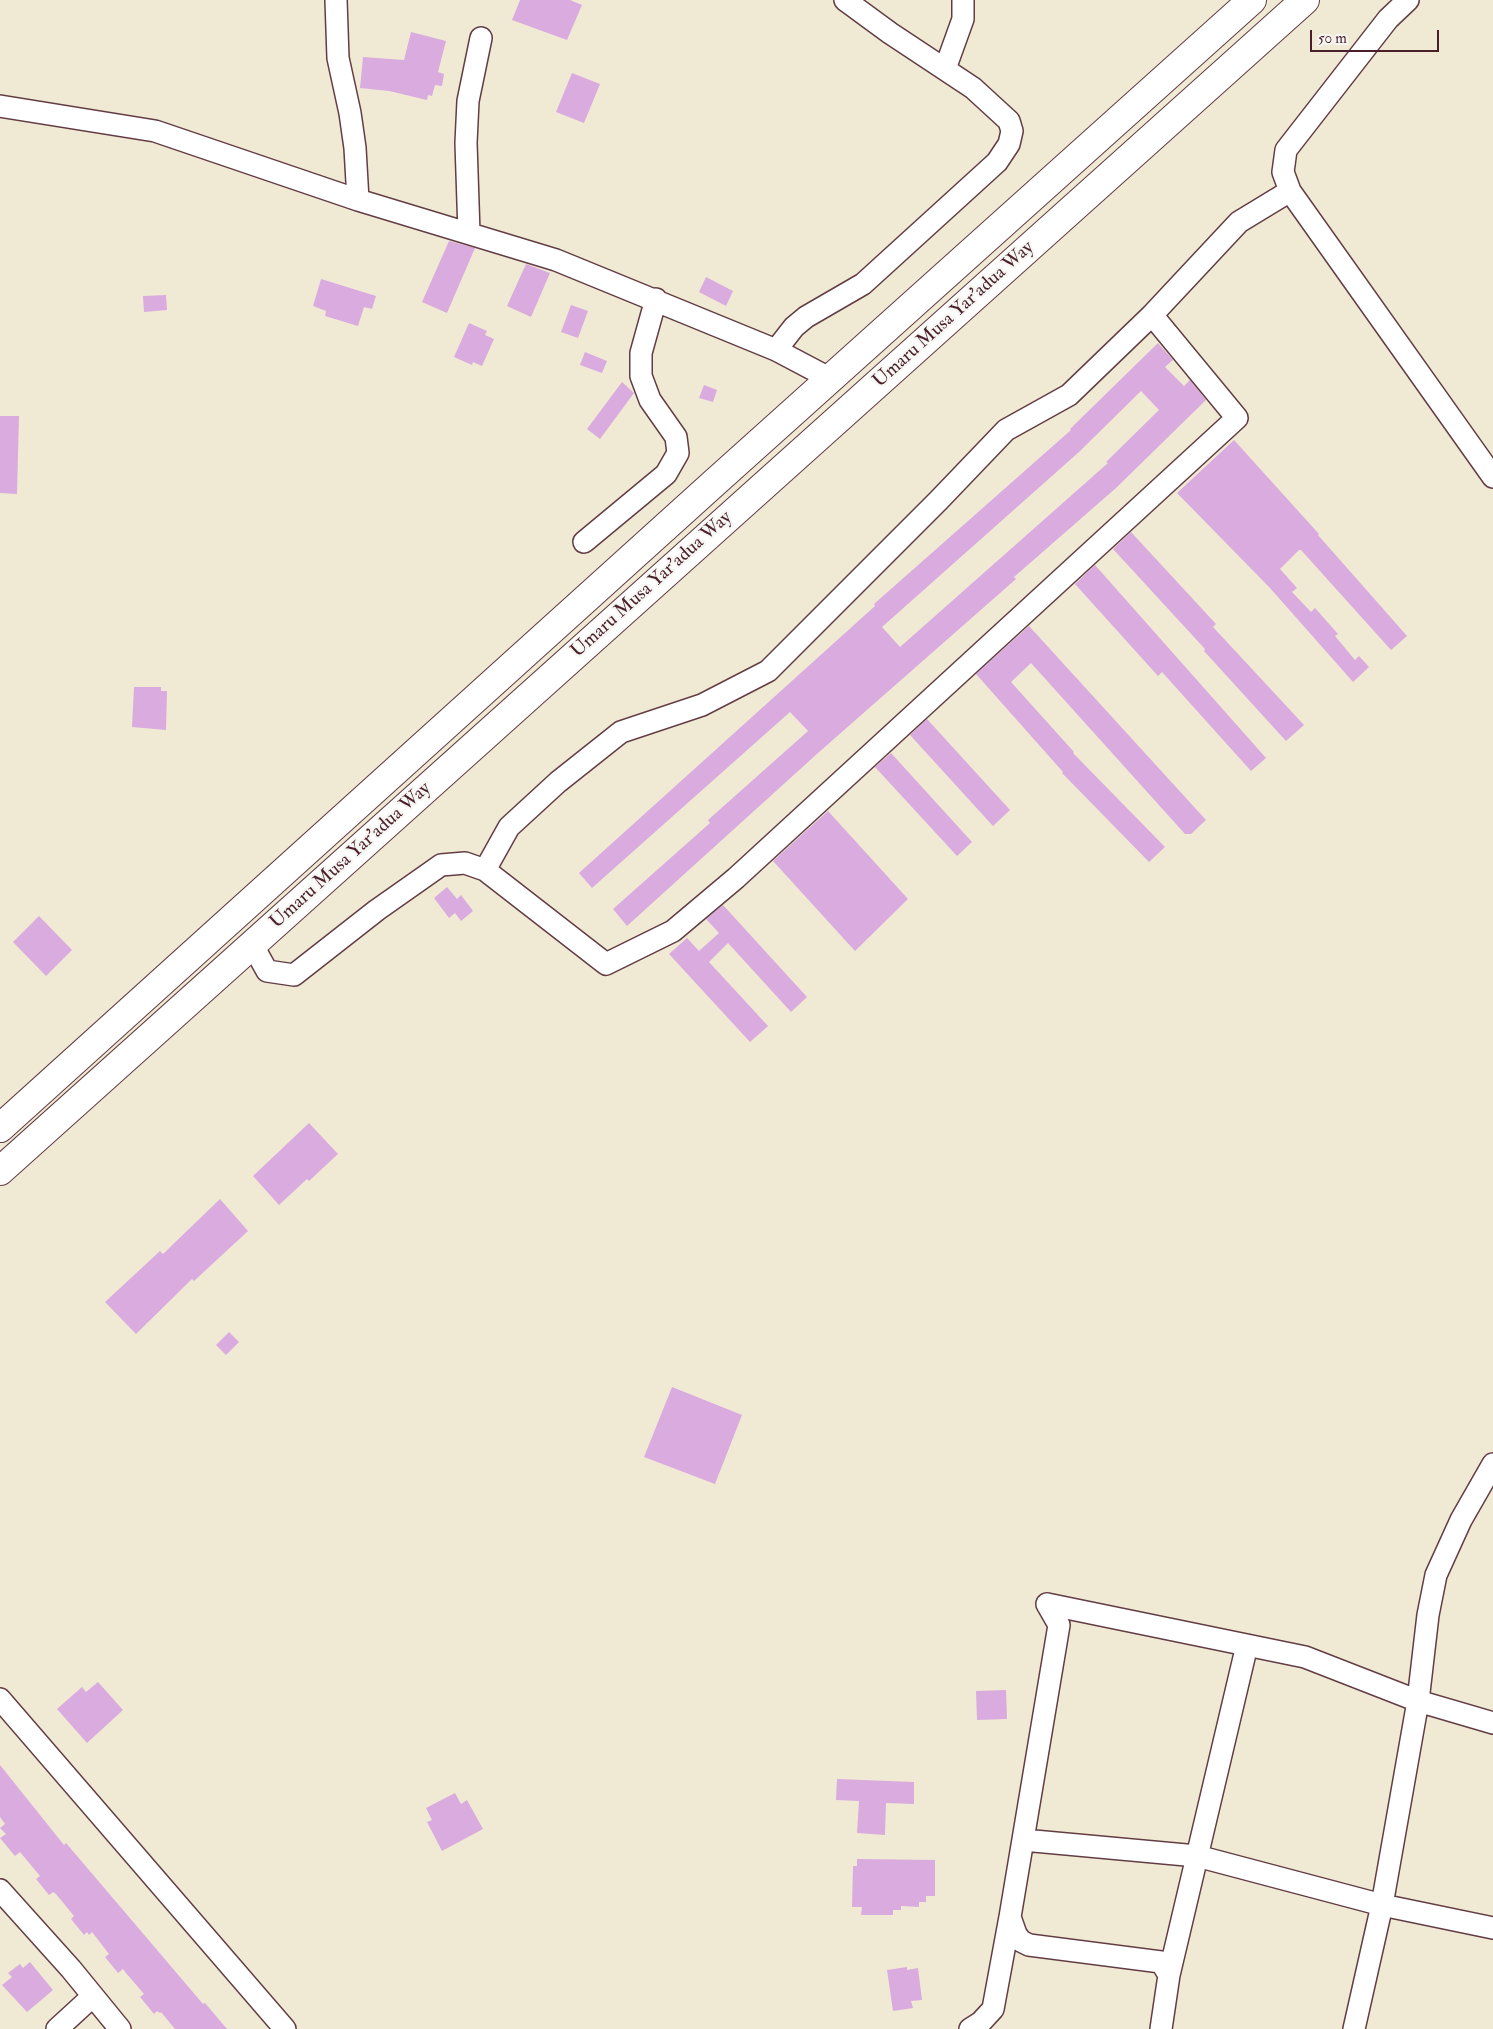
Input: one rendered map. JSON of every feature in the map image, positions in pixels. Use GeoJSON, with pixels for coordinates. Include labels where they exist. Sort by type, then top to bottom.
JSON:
{"type":"FeatureCollection","features":[{"type":"Feature","properties":{"kind":"main road","name":"Umaru Musa Yar'adua Way"},"geometry":{"type":"LineString","coordinates":[[0,1128],[1252,0]]}},
{"type":"Feature","properties":{"kind":"main road","name":"Umaru Musa Yar'adua Way"},"geometry":{"type":"LineString","coordinates":[[0,1170],[1305,0]]}},
{"type":"Feature","properties":{"kind":"street"},"geometry":{"type":"LineString","coordinates":[[336,0],[338,58],[356,148],[358,200]]}},
{"type":"Feature","properties":{"kind":"street"},"geometry":{"type":"LineString","coordinates":[[776,350],[794,327],[806,317],[863,284],[997,162],[1009,144],[1012,131],[1009,120],[973,88],[845,0]]}},
{"type":"Feature","properties":{"kind":"street"},"geometry":{"type":"LineString","coordinates":[[945,69],[963,19],[963,0]]}},
{"type":"Feature","properties":{"kind":"street"},"geometry":{"type":"LineString","coordinates":[[1408,0],[1388,19],[1286,150],[1283,172],[1290,191],[1493,477]]}},
{"type":"Feature","properties":{"kind":"street"},"geometry":{"type":"LineString","coordinates":[[469,233],[466,143],[468,101],[480,38]]}},
{"type":"Feature","properties":{"kind":"street"},"geometry":{"type":"LineString","coordinates":[[0,106],[155,131],[358,200],[556,260],[656,299],[776,350],[831,379]]}},
{"type":"Feature","properties":{"kind":"street"},"geometry":{"type":"LineString","coordinates":[[484,870],[508,827],[558,782],[621,732],[702,705],[768,671],[939,500],[1006,430],[1069,395],[1152,315],[1239,222],[1290,191]]}},
{"type":"Feature","properties":{"kind":"street"},"geometry":{"type":"LineString","coordinates":[[584,542],[666,474],[678,454],[676,437],[650,400],[640,376],[641,353],[656,299]]}},
{"type":"Feature","properties":{"kind":"street"},"geometry":{"type":"LineString","coordinates":[[252,944],[267,971],[294,975],[377,910],[441,865],[465,863],[484,870],[606,964],[673,932],[736,878],[1236,418],[1152,315]]}},
{"type":"Feature","properties":{"kind":"street"},"geometry":{"type":"LineString","coordinates":[[1354,2029],[1382,1905],[1418,1701],[1428,1615],[1436,1575],[1461,1520],[1493,1464]]}},
{"type":"Feature","properties":{"kind":"street"},"geometry":{"type":"LineString","coordinates":[[970,2029],[981,2022],[993,2009],[1010,1918],[1059,1625],[1047,1604],[1305,1657],[1418,1701],[1493,1723]]}},
{"type":"Feature","properties":{"kind":"street"},"geometry":{"type":"LineString","coordinates":[[1161,2029],[1169,1975],[1247,1645]]}},
{"type":"Feature","properties":{"kind":"street"},"geometry":{"type":"LineString","coordinates":[[0,1699],[285,2029]]}},
{"type":"Feature","properties":{"kind":"street"},"geometry":{"type":"LineString","coordinates":[[1023,1840],[1197,1856],[1382,1905],[1493,1928]]}},
{"type":"Feature","properties":{"kind":"street"},"geometry":{"type":"LineString","coordinates":[[0,1890],[120,2029]]}},
{"type":"Feature","properties":{"kind":"street"},"geometry":{"type":"LineString","coordinates":[[1010,1918],[1016,1934],[1021,1941],[1029,1945],[1161,1962],[1169,1975]]}},
{"type":"Feature","properties":{"kind":"street"},"geometry":{"type":"LineString","coordinates":[[57,2029],[93,1996]]}},
{"type":"Feature","properties":{"kind":"building"},"geometry":{"type":"Polygon","coordinates":[[[520,0],[570,0],[582,5],[567,40],[512,20],[520,0]]]}},
{"type":"Feature","properties":{"kind":"building"},"geometry":{"type":"Polygon","coordinates":[[[411,32],[446,41],[438,72],[444,74],[442,86],[435,85],[432,96],[428,95],[427,100],[389,91],[360,88],[363,57],[404,60],[411,32]]]}},
{"type":"Feature","properties":{"kind":"building"},"geometry":{"type":"Polygon","coordinates":[[[572,73],[600,84],[584,123],[556,112],[572,73]]]}},
{"type":"Feature","properties":{"kind":"building"},"geometry":{"type":"Polygon","coordinates":[[[449,241],[475,248],[447,313],[422,302],[449,241]]]}},
{"type":"Feature","properties":{"kind":"building"},"geometry":{"type":"Polygon","coordinates":[[[526,264],[550,273],[531,317],[507,306],[526,264]]]}},
{"type":"Feature","properties":{"kind":"building"},"geometry":{"type":"Polygon","coordinates":[[[706,277],[733,291],[726,306],[699,292],[706,277]]]}},
{"type":"Feature","properties":{"kind":"building"},"geometry":{"type":"Polygon","coordinates":[[[321,279],[376,296],[372,309],[364,307],[358,326],[325,316],[326,311],[313,306],[321,279]]]}},
{"type":"Feature","properties":{"kind":"building"},"geometry":{"type":"Polygon","coordinates":[[[166,295],[167,310],[144,312],[143,296],[166,295]]]}},
{"type":"Feature","properties":{"kind":"building"},"geometry":{"type":"Polygon","coordinates":[[[571,305],[588,311],[578,338],[561,332],[571,305]]]}},
{"type":"Feature","properties":{"kind":"building"},"geometry":{"type":"Polygon","coordinates":[[[469,323],[487,331],[485,335],[494,339],[482,366],[473,362],[472,365],[454,357],[469,323]]]}},
{"type":"Feature","properties":{"kind":"building"},"geometry":{"type":"Polygon","coordinates":[[[1158,343],[1173,360],[1165,367],[1184,386],[1190,380],[1206,400],[1116,488],[1014,577],[1016,579],[818,753],[627,926],[613,909],[710,823],[708,820],[808,731],[790,712],[592,888],[579,873],[875,606],[874,604],[1070,429],[1158,343]],[[1141,391],[1079,452],[882,627],[900,647],[1108,463],[1106,462],[1159,410],[1141,391]]]}},
{"type":"Feature","properties":{"kind":"building"},"geometry":{"type":"Polygon","coordinates":[[[585,352],[607,361],[602,373],[580,365],[585,352]]]}},
{"type":"Feature","properties":{"kind":"building"},"geometry":{"type":"Polygon","coordinates":[[[622,382],[634,393],[600,439],[587,429],[622,382]]]}},
{"type":"Feature","properties":{"kind":"building"},"geometry":{"type":"Polygon","coordinates":[[[704,385],[717,390],[713,402],[699,398],[704,385]]]}},
{"type":"Feature","properties":{"kind":"building"},"geometry":{"type":"Polygon","coordinates":[[[0,416],[19,416],[17,494],[0,493],[0,416]]]}},
{"type":"Feature","properties":{"kind":"building"},"geometry":{"type":"Polygon","coordinates":[[[1234,440],[1319,534],[1407,636],[1391,650],[1299,550],[1280,569],[1297,588],[1292,592],[1311,612],[1315,608],[1338,634],[1335,636],[1355,660],[1359,656],[1369,667],[1353,682],[1270,588],[1177,493],[1234,440]]]}},
{"type":"Feature","properties":{"kind":"building"},"geometry":{"type":"Polygon","coordinates":[[[1131,532],[1216,624],[1213,627],[1304,725],[1286,741],[1113,549],[1131,532]]]}},
{"type":"Feature","properties":{"kind":"building"},"geometry":{"type":"Polygon","coordinates":[[[1095,565],[1266,758],[1251,771],[1162,672],[1158,676],[1075,584],[1095,565]]]}},
{"type":"Feature","properties":{"kind":"building"},"geometry":{"type":"Polygon","coordinates":[[[1029,626],[1206,820],[1191,834],[1185,834],[1031,663],[1011,682],[1073,753],[1165,847],[1149,862],[1062,773],[976,674],[1029,626]]]}},
{"type":"Feature","properties":{"kind":"building"},"geometry":{"type":"Polygon","coordinates":[[[134,687],[161,687],[161,691],[167,691],[166,730],[132,727],[134,687]]]}},
{"type":"Feature","properties":{"kind":"building"},"geometry":{"type":"Polygon","coordinates":[[[927,719],[1010,810],[993,826],[910,735],[927,719]]]}},
{"type":"Feature","properties":{"kind":"building"},"geometry":{"type":"Polygon","coordinates":[[[891,753],[972,842],[957,856],[875,767],[891,753]]]}},
{"type":"Feature","properties":{"kind":"building"},"geometry":{"type":"Polygon","coordinates":[[[828,811],[908,899],[855,951],[773,861],[828,811]]]}},
{"type":"Feature","properties":{"kind":"building"},"geometry":{"type":"Polygon","coordinates":[[[447,887],[457,899],[461,895],[473,911],[461,921],[455,913],[449,918],[434,898],[447,887]]]}},
{"type":"Feature","properties":{"kind":"building"},"geometry":{"type":"Polygon","coordinates":[[[723,905],[807,997],[791,1012],[728,943],[709,962],[768,1026],[750,1042],[669,954],[687,938],[699,951],[719,933],[706,919],[723,905]]]}},
{"type":"Feature","properties":{"kind":"building"},"geometry":{"type":"Polygon","coordinates":[[[39,916],[72,950],[46,976],[13,942],[39,916]]]}},
{"type":"Feature","properties":{"kind":"building"},"geometry":{"type":"Polygon","coordinates":[[[309,1123],[338,1154],[279,1205],[253,1176],[309,1123]]]}},
{"type":"Feature","properties":{"kind":"building"},"geometry":{"type":"Polygon","coordinates":[[[220,1199],[248,1231],[194,1281],[192,1279],[136,1334],[105,1302],[160,1251],[163,1254],[220,1199]]]}},
{"type":"Feature","properties":{"kind":"building"},"geometry":{"type":"Polygon","coordinates":[[[229,1332],[239,1342],[226,1355],[216,1345],[229,1332]]]}},
{"type":"Feature","properties":{"kind":"building"},"geometry":{"type":"Polygon","coordinates":[[[672,1387],[742,1415],[715,1484],[644,1457],[672,1387]]]}},
{"type":"Feature","properties":{"kind":"building"},"geometry":{"type":"Polygon","coordinates":[[[98,1682],[123,1710],[87,1743],[57,1709],[82,1687],[86,1692],[98,1682]]]}},
{"type":"Feature","properties":{"kind":"building"},"geometry":{"type":"Polygon","coordinates":[[[1006,1690],[1007,1719],[977,1720],[976,1691],[1006,1690]]]}},
{"type":"Feature","properties":{"kind":"building"},"geometry":{"type":"Polygon","coordinates":[[[0,1765],[64,1845],[66,1843],[203,2004],[205,2003],[227,2029],[175,2029],[161,2012],[157,2011],[154,2014],[140,1997],[144,1994],[123,1969],[118,1973],[105,1957],[109,1954],[92,1932],[89,1935],[87,1932],[84,1935],[71,1919],[74,1916],[56,1894],[53,1892],[49,1895],[36,1879],[40,1876],[20,1852],[15,1856],[0,1838],[6,1834],[0,1828],[5,1824],[0,1817],[0,1765]]]}},
{"type":"Feature","properties":{"kind":"building"},"geometry":{"type":"Polygon","coordinates":[[[837,1779],[914,1782],[914,1804],[886,1803],[885,1835],[857,1833],[859,1801],[836,1800],[837,1779]]]}},
{"type":"Feature","properties":{"kind":"building"},"geometry":{"type":"Polygon","coordinates":[[[455,1793],[461,1804],[467,1800],[483,1829],[442,1851],[427,1822],[432,1820],[426,1808],[455,1793]]]}},
{"type":"Feature","properties":{"kind":"building"},"geometry":{"type":"Polygon","coordinates":[[[857,1859],[935,1860],[935,1896],[926,1896],[926,1902],[919,1902],[919,1907],[901,1906],[901,1910],[893,1910],[893,1915],[861,1915],[862,1907],[852,1907],[853,1866],[857,1866],[857,1859]]]}},
{"type":"Feature","properties":{"kind":"building"},"geometry":{"type":"Polygon","coordinates":[[[30,1962],[53,1990],[27,2012],[2,1985],[12,1977],[8,1973],[20,1964],[23,1968],[30,1962]]]}},
{"type":"Feature","properties":{"kind":"building"},"geometry":{"type":"Polygon","coordinates":[[[907,1967],[907,1970],[918,1968],[922,2000],[911,2001],[913,2008],[893,2011],[887,1970],[907,1967]]]}}]}
